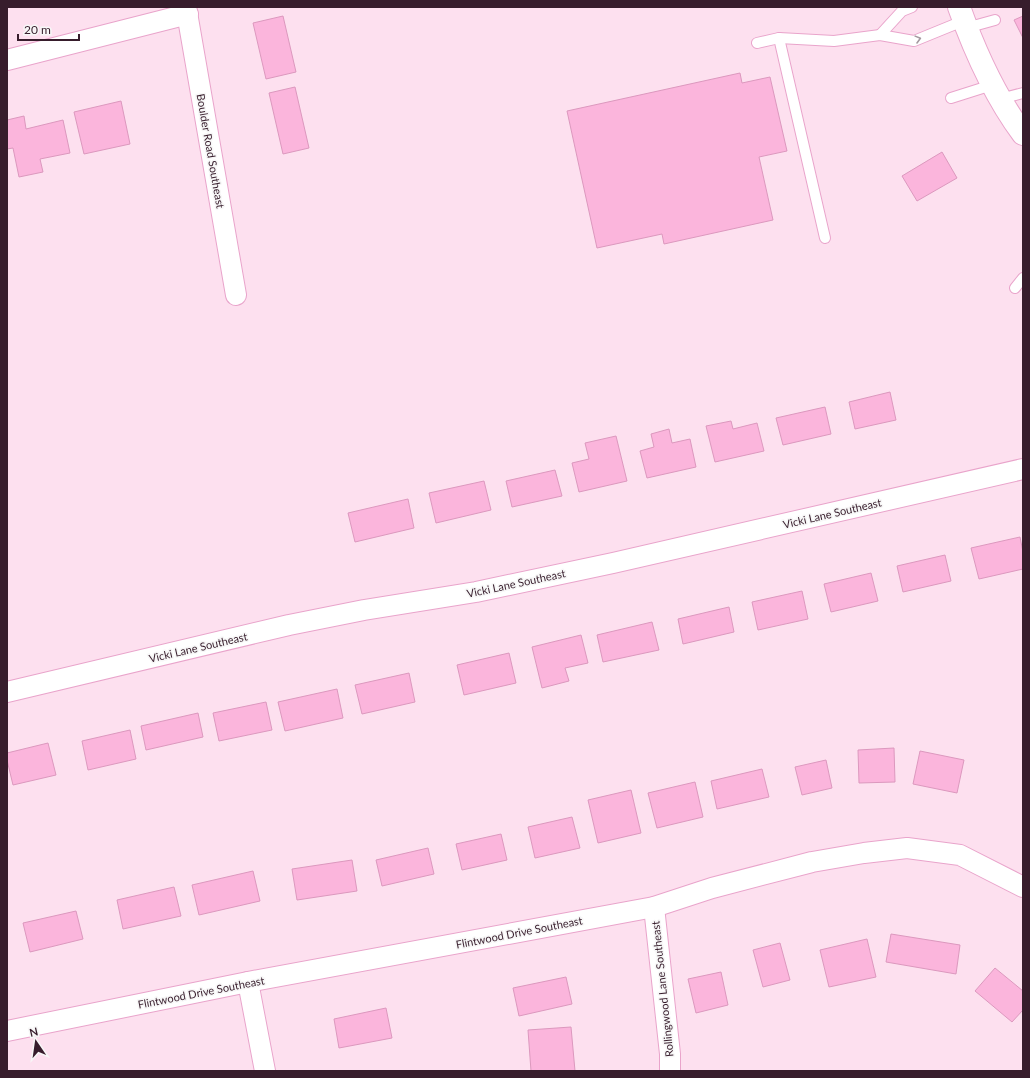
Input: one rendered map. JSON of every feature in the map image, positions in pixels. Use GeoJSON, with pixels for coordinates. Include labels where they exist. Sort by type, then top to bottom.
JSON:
{"type":"FeatureCollection","features":[{"type":"Feature","properties":{"kind":"street"},"geometry":{"type":"LineString","coordinates":[[7,60],[187,11]]}},
{"type":"Feature","properties":{"kind":"street","name":"Boulder Road Southeast"},"geometry":{"type":"LineString","coordinates":[[187,11],[236,294]]}},
{"type":"Feature","properties":{"kind":"street"},"geometry":{"type":"LineString","coordinates":[[963,18],[981,63],[996,92],[1010,116],[1022,132]]}},
{"type":"Feature","properties":{"kind":"street","name":"Vicki Lane Southeast"},"geometry":{"type":"LineString","coordinates":[[7,692],[289,625],[364,610],[484,591],[1023,469]]}},
{"type":"Feature","properties":{"kind":"street","name":"Flintwood Drive Southeast"},"geometry":{"type":"LineString","coordinates":[[7,1031],[248,982],[654,907],[712,888],[812,862],[864,854],[907,848],[960,855],[1023,887]]}},
{"type":"Feature","properties":{"kind":"street","name":"Rollingwood Lane Southeast"},"geometry":{"type":"LineString","coordinates":[[654,907],[670,1054],[670,1071]]}},
{"type":"Feature","properties":{"kind":"street"},"geometry":{"type":"LineString","coordinates":[[248,982],[265,1071]]}},
{"type":"Feature","properties":{"kind":"lane"},"geometry":{"type":"LineString","coordinates":[[880,35],[902,11],[912,7]]}},
{"type":"Feature","properties":{"kind":"lane"},"geometry":{"type":"LineString","coordinates":[[756,42],[779,38],[834,41],[880,35],[914,41],[963,18],[995,20]]}},
{"type":"Feature","properties":{"kind":"lane"},"geometry":{"type":"LineString","coordinates":[[779,38],[825,238]]}},
{"type":"Feature","properties":{"kind":"lane"},"geometry":{"type":"LineString","coordinates":[[951,98],[996,92],[1023,93]]}},
{"type":"Feature","properties":{"kind":"lane"},"geometry":{"type":"LineString","coordinates":[[1015,288],[1023,278]]}},
{"type":"Feature","properties":{"kind":"building"},"geometry":{"type":"Polygon","coordinates":[[[283,16],[296,72],[266,79],[253,23],[283,16]]]}},
{"type":"Feature","properties":{"kind":"building"},"geometry":{"type":"Polygon","coordinates":[[[1023,16],[1023,38],[1014,20],[1023,16]]]}},
{"type":"Feature","properties":{"kind":"building"},"geometry":{"type":"Polygon","coordinates":[[[740,73],[742,83],[770,77],[787,151],[759,157],[773,220],[664,244],[662,234],[597,248],[567,111],[740,73]]]}},
{"type":"Feature","properties":{"kind":"building"},"geometry":{"type":"Polygon","coordinates":[[[295,87],[309,148],[283,154],[269,93],[295,87]]]}},
{"type":"Feature","properties":{"kind":"building"},"geometry":{"type":"Polygon","coordinates":[[[121,101],[130,144],[84,154],[74,112],[121,101]]]}},
{"type":"Feature","properties":{"kind":"building"},"geometry":{"type":"Polygon","coordinates":[[[24,116],[26,129],[63,120],[70,153],[40,159],[43,172],[19,177],[13,148],[7,149],[7,120],[24,116]]]}},
{"type":"Feature","properties":{"kind":"building"},"geometry":{"type":"Polygon","coordinates":[[[942,152],[957,178],[917,201],[902,176],[942,152]]]}},
{"type":"Feature","properties":{"kind":"building"},"geometry":{"type":"Polygon","coordinates":[[[890,392],[896,420],[855,429],[849,402],[890,392]]]}},
{"type":"Feature","properties":{"kind":"building"},"geometry":{"type":"Polygon","coordinates":[[[825,407],[831,434],[783,445],[776,418],[825,407]]]}},
{"type":"Feature","properties":{"kind":"building"},"geometry":{"type":"Polygon","coordinates":[[[731,421],[733,429],[757,423],[764,451],[715,462],[706,426],[731,421]]]}},
{"type":"Feature","properties":{"kind":"building"},"geometry":{"type":"Polygon","coordinates":[[[669,429],[672,443],[690,439],[696,467],[647,478],[640,451],[654,447],[651,434],[669,429]]]}},
{"type":"Feature","properties":{"kind":"building"},"geometry":{"type":"Polygon","coordinates":[[[616,436],[627,481],[579,492],[572,463],[589,459],[585,443],[616,436]]]}},
{"type":"Feature","properties":{"kind":"building"},"geometry":{"type":"Polygon","coordinates":[[[555,470],[562,496],[512,507],[506,481],[555,470]]]}},
{"type":"Feature","properties":{"kind":"building"},"geometry":{"type":"Polygon","coordinates":[[[484,481],[491,510],[436,523],[429,493],[484,481]]]}},
{"type":"Feature","properties":{"kind":"building"},"geometry":{"type":"Polygon","coordinates":[[[408,499],[414,528],[355,542],[348,513],[408,499]]]}},
{"type":"Feature","properties":{"kind":"building"},"geometry":{"type":"Polygon","coordinates":[[[1020,537],[1023,552],[1023,569],[979,579],[971,548],[1020,537]]]}},
{"type":"Feature","properties":{"kind":"building"},"geometry":{"type":"Polygon","coordinates":[[[945,555],[951,581],[903,592],[897,566],[945,555]]]}},
{"type":"Feature","properties":{"kind":"building"},"geometry":{"type":"Polygon","coordinates":[[[871,573],[878,601],[831,612],[824,584],[871,573]]]}},
{"type":"Feature","properties":{"kind":"building"},"geometry":{"type":"Polygon","coordinates":[[[802,591],[808,619],[758,630],[752,602],[802,591]]]}},
{"type":"Feature","properties":{"kind":"building"},"geometry":{"type":"Polygon","coordinates":[[[729,607],[734,632],[683,644],[678,619],[729,607]]]}},
{"type":"Feature","properties":{"kind":"building"},"geometry":{"type":"Polygon","coordinates":[[[652,622],[659,650],[603,662],[597,635],[652,622]]]}},
{"type":"Feature","properties":{"kind":"building"},"geometry":{"type":"Polygon","coordinates":[[[581,635],[588,663],[565,668],[569,681],[542,688],[532,647],[581,635]]]}},
{"type":"Feature","properties":{"kind":"building"},"geometry":{"type":"Polygon","coordinates":[[[509,653],[516,683],[464,695],[457,665],[509,653]]]}},
{"type":"Feature","properties":{"kind":"building"},"geometry":{"type":"Polygon","coordinates":[[[409,673],[415,702],[362,714],[355,685],[409,673]]]}},
{"type":"Feature","properties":{"kind":"building"},"geometry":{"type":"Polygon","coordinates":[[[337,689],[343,718],[285,731],[278,702],[337,689]]]}},
{"type":"Feature","properties":{"kind":"building"},"geometry":{"type":"Polygon","coordinates":[[[266,702],[272,730],[219,741],[213,713],[266,702]]]}},
{"type":"Feature","properties":{"kind":"building"},"geometry":{"type":"Polygon","coordinates":[[[198,713],[203,737],[146,750],[141,726],[198,713]]]}},
{"type":"Feature","properties":{"kind":"building"},"geometry":{"type":"Polygon","coordinates":[[[130,730],[136,759],[88,770],[82,741],[130,730]]]}},
{"type":"Feature","properties":{"kind":"building"},"geometry":{"type":"Polygon","coordinates":[[[48,743],[56,775],[13,785],[7,760],[7,753],[48,743]]]}},
{"type":"Feature","properties":{"kind":"building"},"geometry":{"type":"Polygon","coordinates":[[[894,748],[895,782],[859,783],[858,750],[894,748]]]}},
{"type":"Feature","properties":{"kind":"building"},"geometry":{"type":"Polygon","coordinates":[[[920,751],[964,760],[957,793],[913,784],[920,751]]]}},
{"type":"Feature","properties":{"kind":"building"},"geometry":{"type":"Polygon","coordinates":[[[826,760],[832,788],[802,795],[795,767],[826,760]]]}},
{"type":"Feature","properties":{"kind":"building"},"geometry":{"type":"Polygon","coordinates":[[[762,769],[769,797],[717,809],[711,781],[762,769]]]}},
{"type":"Feature","properties":{"kind":"building"},"geometry":{"type":"Polygon","coordinates":[[[695,782],[703,817],[657,828],[648,793],[695,782]]]}},
{"type":"Feature","properties":{"kind":"building"},"geometry":{"type":"Polygon","coordinates":[[[631,790],[641,833],[598,843],[588,800],[631,790]]]}},
{"type":"Feature","properties":{"kind":"building"},"geometry":{"type":"Polygon","coordinates":[[[572,817],[580,848],[535,858],[528,827],[572,817]]]}},
{"type":"Feature","properties":{"kind":"building"},"geometry":{"type":"Polygon","coordinates":[[[501,834],[507,860],[462,870],[456,844],[501,834]]]}},
{"type":"Feature","properties":{"kind":"building"},"geometry":{"type":"Polygon","coordinates":[[[428,848],[434,874],[382,886],[376,860],[428,848]]]}},
{"type":"Feature","properties":{"kind":"building"},"geometry":{"type":"Polygon","coordinates":[[[352,860],[357,891],[297,900],[292,869],[352,860]]]}},
{"type":"Feature","properties":{"kind":"building"},"geometry":{"type":"Polygon","coordinates":[[[253,871],[260,901],[199,915],[192,885],[253,871]]]}},
{"type":"Feature","properties":{"kind":"building"},"geometry":{"type":"Polygon","coordinates":[[[174,887],[181,916],[123,929],[117,900],[174,887]]]}},
{"type":"Feature","properties":{"kind":"building"},"geometry":{"type":"Polygon","coordinates":[[[76,911],[83,939],[30,952],[23,923],[76,911]]]}},
{"type":"Feature","properties":{"kind":"building"},"geometry":{"type":"Polygon","coordinates":[[[891,934],[960,945],[956,974],[886,962],[891,934]]]}},
{"type":"Feature","properties":{"kind":"building"},"geometry":{"type":"Polygon","coordinates":[[[867,939],[876,977],[829,987],[820,950],[867,939]]]}},
{"type":"Feature","properties":{"kind":"building"},"geometry":{"type":"Polygon","coordinates":[[[780,943],[790,980],[763,987],[753,950],[780,943]]]}},
{"type":"Feature","properties":{"kind":"building"},"geometry":{"type":"Polygon","coordinates":[[[995,968],[1023,991],[1023,1010],[1012,1022],[975,991],[995,968]]]}},
{"type":"Feature","properties":{"kind":"building"},"geometry":{"type":"Polygon","coordinates":[[[721,972],[728,1005],[696,1013],[688,979],[721,972]]]}},
{"type":"Feature","properties":{"kind":"building"},"geometry":{"type":"Polygon","coordinates":[[[566,977],[572,1004],[519,1016],[513,988],[566,977]]]}},
{"type":"Feature","properties":{"kind":"building"},"geometry":{"type":"Polygon","coordinates":[[[386,1008],[392,1038],[339,1048],[334,1019],[386,1008]]]}},
{"type":"Feature","properties":{"kind":"building"},"geometry":{"type":"Polygon","coordinates":[[[571,1027],[575,1071],[531,1071],[528,1030],[571,1027]]]}}]}
